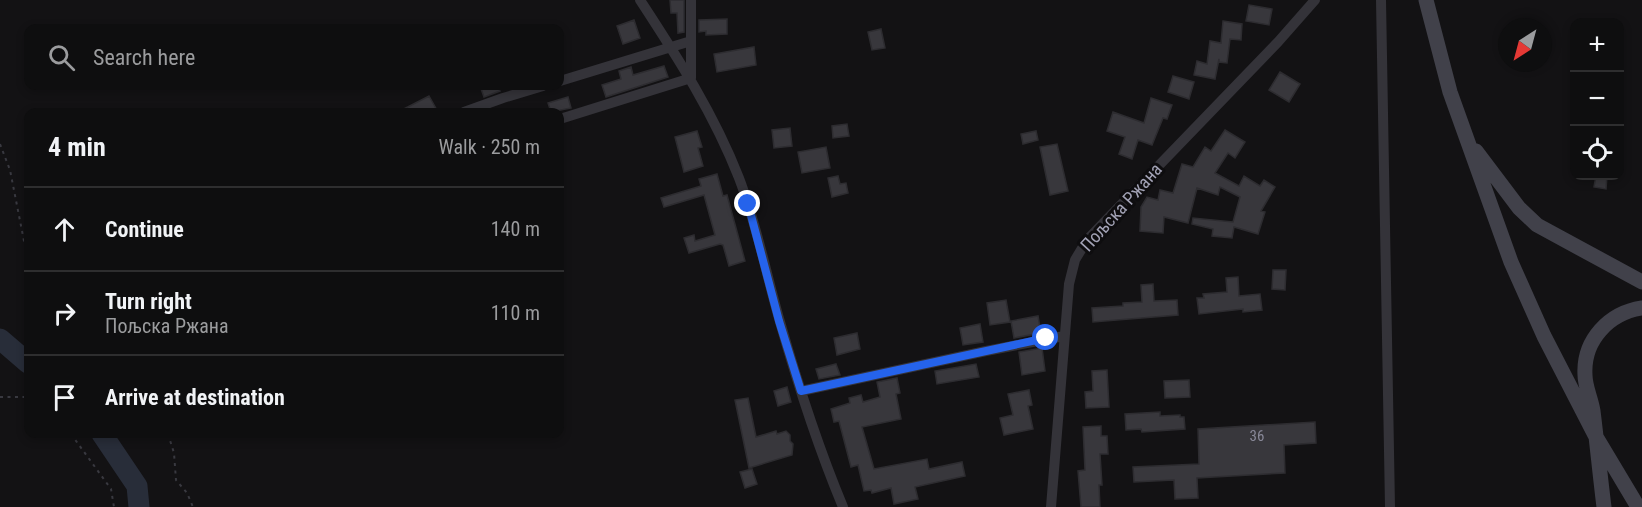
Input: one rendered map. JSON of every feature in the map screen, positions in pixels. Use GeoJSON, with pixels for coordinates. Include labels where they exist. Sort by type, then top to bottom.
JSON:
{"type":"FeatureCollection","features":[{"type":"Feature","properties":{"kind":"main road"},"geometry":{"type":"LineString","coordinates":[[1426,0],[1441,62],[1464,134],[1510,262],[1544,336],[1595,435],[1638,507]]}},
{"type":"Feature","properties":{"kind":"main road"},"geometry":{"type":"LineString","coordinates":[[1464,134],[1507,194],[1537,225],[1642,282]]}},
{"type":"Feature","properties":{"kind":"main road"},"geometry":{"type":"LineString","coordinates":[[1604,507],[1592,408],[1585,376],[1587,356],[1595,337],[1609,321],[1629,310],[1642,308]]}},
{"type":"Feature","properties":{"kind":"street"},"geometry":{"type":"LineString","coordinates":[[640,0],[691,78],[719,130],[748,204],[779,321],[801,391],[843,507]]}},
{"type":"Feature","properties":{"kind":"street"},"geometry":{"type":"LineString","coordinates":[[691,0],[691,78]]}},
{"type":"Feature","properties":{"kind":"street","name":"Пољска Ржана"},"geometry":{"type":"LineString","coordinates":[[1051,507],[1064,336],[1071,273],[1075,260],[1087,240],[1278,42],[1315,0]]}},
{"type":"Feature","properties":{"kind":"street"},"geometry":{"type":"LineString","coordinates":[[1381,0],[1390,507]]}},
{"type":"Feature","properties":{"kind":"street"},"geometry":{"type":"LineString","coordinates":[[564,80],[691,41]]}},
{"type":"Feature","properties":{"kind":"street"},"geometry":{"type":"LineString","coordinates":[[564,118],[691,78]]}},
{"type":"Feature","properties":{"kind":"street"},"geometry":{"type":"LineString","coordinates":[[475,108],[530,90]]}},
{"type":"Feature","properties":{"kind":"street"},"geometry":{"type":"LineString","coordinates":[[801,391],[1064,336]]}},
{"type":"Feature","properties":{"kind":"path"},"geometry":{"type":"LineString","coordinates":[[0,144],[10,170],[24,241]]}},
{"type":"Feature","properties":{"kind":"path"},"geometry":{"type":"LineString","coordinates":[[0,397],[24,397]]}},
{"type":"Feature","properties":{"kind":"path"},"geometry":{"type":"LineString","coordinates":[[74,438],[111,489],[114,507]]}},
{"type":"Feature","properties":{"kind":"path"},"geometry":{"type":"LineString","coordinates":[[169,438],[174,453],[176,480],[187,494],[193,507]]}},
{"type":"Feature","properties":{"kind":"building"},"geometry":{"type":"Polygon","coordinates":[[[670,0],[684,0],[684,32],[678,33],[677,13],[671,13],[670,0]]]}},
{"type":"Feature","properties":{"kind":"building"},"geometry":{"type":"Polygon","coordinates":[[[1249,5],[1272,9],[1269,25],[1246,21],[1249,5]]]}},
{"type":"Feature","properties":{"kind":"building"},"geometry":{"type":"Polygon","coordinates":[[[727,19],[727,34],[706,35],[706,31],[699,32],[699,20],[727,19]]]}},
{"type":"Feature","properties":{"kind":"building"},"geometry":{"type":"Polygon","coordinates":[[[634,20],[640,38],[623,44],[617,26],[634,20]]]}},
{"type":"Feature","properties":{"kind":"building"},"geometry":{"type":"Polygon","coordinates":[[[1223,21],[1242,24],[1241,40],[1230,39],[1227,63],[1219,62],[1219,59],[1215,79],[1194,75],[1197,61],[1207,64],[1210,41],[1221,43],[1223,21]]]}},
{"type":"Feature","properties":{"kind":"building"},"geometry":{"type":"Polygon","coordinates":[[[881,29],[885,48],[872,50],[868,32],[881,29]]]}},
{"type":"Feature","properties":{"kind":"building"},"geometry":{"type":"Polygon","coordinates":[[[754,47],[756,65],[717,72],[714,54],[754,47]]]}},
{"type":"Feature","properties":{"kind":"building"},"geometry":{"type":"Polygon","coordinates":[[[664,66],[668,77],[606,97],[602,85],[621,79],[619,71],[631,67],[633,75],[664,66]]]}},
{"type":"Feature","properties":{"kind":"building"},"geometry":{"type":"Polygon","coordinates":[[[1280,72],[1300,84],[1289,102],[1269,90],[1280,72]]]}},
{"type":"Feature","properties":{"kind":"building"},"geometry":{"type":"Polygon","coordinates":[[[1173,76],[1194,82],[1189,99],[1168,92],[1173,76]]]}},
{"type":"Feature","properties":{"kind":"building"},"geometry":{"type":"Polygon","coordinates":[[[481,90],[500,91],[484,97],[481,90]]]}},
{"type":"Feature","properties":{"kind":"building"},"geometry":{"type":"Polygon","coordinates":[[[429,96],[436,108],[406,108],[429,96]]]}},
{"type":"Feature","properties":{"kind":"building"},"geometry":{"type":"Polygon","coordinates":[[[568,97],[571,108],[550,108],[548,103],[568,97]]]}},
{"type":"Feature","properties":{"kind":"building"},"geometry":{"type":"Polygon","coordinates":[[[1151,98],[1172,105],[1167,119],[1163,118],[1152,145],[1138,140],[1132,159],[1119,154],[1125,137],[1107,131],[1113,112],[1144,123],[1151,98]]]}},
{"type":"Feature","properties":{"kind":"building"},"geometry":{"type":"Polygon","coordinates":[[[847,124],[849,136],[833,138],[832,126],[847,124]]]}},
{"type":"Feature","properties":{"kind":"building"},"geometry":{"type":"Polygon","coordinates":[[[790,128],[792,146],[774,148],[772,130],[790,128]]]}},
{"type":"Feature","properties":{"kind":"building"},"geometry":{"type":"Polygon","coordinates":[[[1225,130],[1245,142],[1235,158],[1228,153],[1215,173],[1239,186],[1244,176],[1260,186],[1264,180],[1275,187],[1261,211],[1265,212],[1258,234],[1234,227],[1232,238],[1212,236],[1213,229],[1192,224],[1193,218],[1233,222],[1240,197],[1220,187],[1218,195],[1197,188],[1188,223],[1164,217],[1163,233],[1140,231],[1141,207],[1147,197],[1158,200],[1160,190],[1173,193],[1182,164],[1193,167],[1205,147],[1211,151],[1225,130]]]}},
{"type":"Feature","properties":{"kind":"building"},"geometry":{"type":"Polygon","coordinates":[[[697,131],[702,147],[698,148],[703,166],[684,172],[675,137],[697,131]]]}},
{"type":"Feature","properties":{"kind":"building"},"geometry":{"type":"Polygon","coordinates":[[[1036,131],[1038,140],[1023,144],[1021,134],[1036,131]]]}},
{"type":"Feature","properties":{"kind":"building"},"geometry":{"type":"Polygon","coordinates":[[[1057,144],[1068,191],[1050,195],[1040,147],[1057,144]]]}},
{"type":"Feature","properties":{"kind":"building"},"geometry":{"type":"Polygon","coordinates":[[[826,147],[830,168],[802,173],[798,152],[826,147]]]}},
{"type":"Feature","properties":{"kind":"building"},"geometry":{"type":"Polygon","coordinates":[[[717,174],[723,196],[727,195],[745,261],[729,266],[723,245],[720,244],[689,253],[684,238],[694,235],[695,241],[715,235],[704,195],[664,207],[661,198],[701,186],[699,179],[717,174]]]}},
{"type":"Feature","properties":{"kind":"building"},"geometry":{"type":"Polygon","coordinates":[[[838,176],[840,184],[846,183],[848,193],[832,197],[828,178],[838,176]]]}},
{"type":"Feature","properties":{"kind":"building"},"geometry":{"type":"Polygon","coordinates":[[[1595,180],[1607,180],[1606,189],[1594,187],[1595,180]]]}},
{"type":"Feature","properties":{"kind":"building"},"geometry":{"type":"Polygon","coordinates":[[[1273,270],[1286,270],[1285,290],[1272,289],[1273,270]]]}},
{"type":"Feature","properties":{"kind":"building"},"geometry":{"type":"Polygon","coordinates":[[[1238,277],[1239,296],[1260,294],[1262,310],[1243,312],[1243,309],[1199,314],[1197,298],[1204,298],[1203,294],[1227,292],[1226,278],[1238,277]]]}},
{"type":"Feature","properties":{"kind":"building"},"geometry":{"type":"Polygon","coordinates":[[[1153,284],[1154,301],[1177,300],[1178,315],[1093,322],[1092,308],[1142,302],[1141,285],[1153,284]]]}},
{"type":"Feature","properties":{"kind":"building"},"geometry":{"type":"Polygon","coordinates":[[[1006,300],[1010,322],[990,325],[987,303],[1006,300]]]}},
{"type":"Feature","properties":{"kind":"building"},"geometry":{"type":"Polygon","coordinates":[[[1038,316],[1041,333],[1014,338],[1011,321],[1038,316]]]}},
{"type":"Feature","properties":{"kind":"building"},"geometry":{"type":"Polygon","coordinates":[[[980,324],[983,342],[963,345],[960,328],[980,324]]]}},
{"type":"Feature","properties":{"kind":"building"},"geometry":{"type":"Polygon","coordinates":[[[857,333],[860,349],[837,355],[834,338],[857,333]]]}},
{"type":"Feature","properties":{"kind":"building"},"geometry":{"type":"Polygon","coordinates":[[[1042,348],[1045,371],[1022,375],[1019,352],[1042,348]]]}},
{"type":"Feature","properties":{"kind":"building"},"geometry":{"type":"Polygon","coordinates":[[[836,364],[840,375],[819,379],[816,369],[836,364]]]}},
{"type":"Feature","properties":{"kind":"building"},"geometry":{"type":"Polygon","coordinates":[[[976,364],[979,377],[937,384],[935,371],[976,364]]]}},
{"type":"Feature","properties":{"kind":"building"},"geometry":{"type":"Polygon","coordinates":[[[1107,370],[1109,407],[1086,408],[1085,392],[1093,391],[1092,371],[1107,370]]]}},
{"type":"Feature","properties":{"kind":"building"},"geometry":{"type":"Polygon","coordinates":[[[897,378],[900,393],[896,394],[901,419],[862,427],[874,469],[927,459],[929,469],[962,462],[965,476],[915,487],[918,499],[894,504],[891,488],[872,493],[871,490],[864,491],[858,465],[851,467],[839,421],[834,422],[831,409],[850,403],[849,398],[861,395],[863,402],[880,397],[877,382],[897,378]]]}},
{"type":"Feature","properties":{"kind":"building"},"geometry":{"type":"Polygon","coordinates":[[[1189,380],[1190,397],[1165,398],[1164,381],[1189,380]]]}},
{"type":"Feature","properties":{"kind":"building"},"geometry":{"type":"Polygon","coordinates":[[[787,387],[791,402],[778,406],[774,391],[787,387]]]}},
{"type":"Feature","properties":{"kind":"building"},"geometry":{"type":"Polygon","coordinates":[[[1029,390],[1032,405],[1028,406],[1033,429],[1004,435],[1000,418],[1013,415],[1008,394],[1029,390]]]}},
{"type":"Feature","properties":{"kind":"building"},"geometry":{"type":"Polygon","coordinates":[[[748,398],[756,437],[776,431],[777,434],[786,431],[793,444],[792,455],[749,468],[735,400],[748,398]]]}},
{"type":"Feature","properties":{"kind":"building"},"geometry":{"type":"Polygon","coordinates":[[[1160,412],[1160,416],[1180,415],[1184,417],[1185,429],[1142,432],[1141,429],[1126,430],[1125,414],[1160,412]]]}},
{"type":"Feature","properties":{"kind":"building"},"geometry":{"type":"Polygon","coordinates":[[[1315,422],[1316,443],[1284,445],[1285,473],[1197,478],[1198,498],[1175,499],[1174,480],[1134,482],[1133,467],[1199,464],[1198,429],[1315,422]]]}},
{"type":"Feature","properties":{"kind":"building"},"geometry":{"type":"Polygon","coordinates":[[[1101,426],[1101,436],[1107,436],[1108,454],[1100,454],[1102,485],[1099,485],[1100,507],[1081,507],[1078,471],[1085,470],[1083,427],[1101,426]]]}},
{"type":"Feature","properties":{"kind":"building"},"geometry":{"type":"Polygon","coordinates":[[[752,469],[757,484],[745,488],[740,472],[752,469]]]}},
{"type":"Feature","properties":{"kind":"waterway"},"geometry":{"type":"LineString","coordinates":[[0,339],[24,360]]}},
{"type":"Feature","properties":{"kind":"waterway"},"geometry":{"type":"LineString","coordinates":[[105,438],[137,486],[139,507]]}},
{"type":"Feature","properties":{"kind":"route"},"geometry":{"type":"LineString","coordinates":[[748,204],[779,321],[801,391],[1046,338]]}}]}
